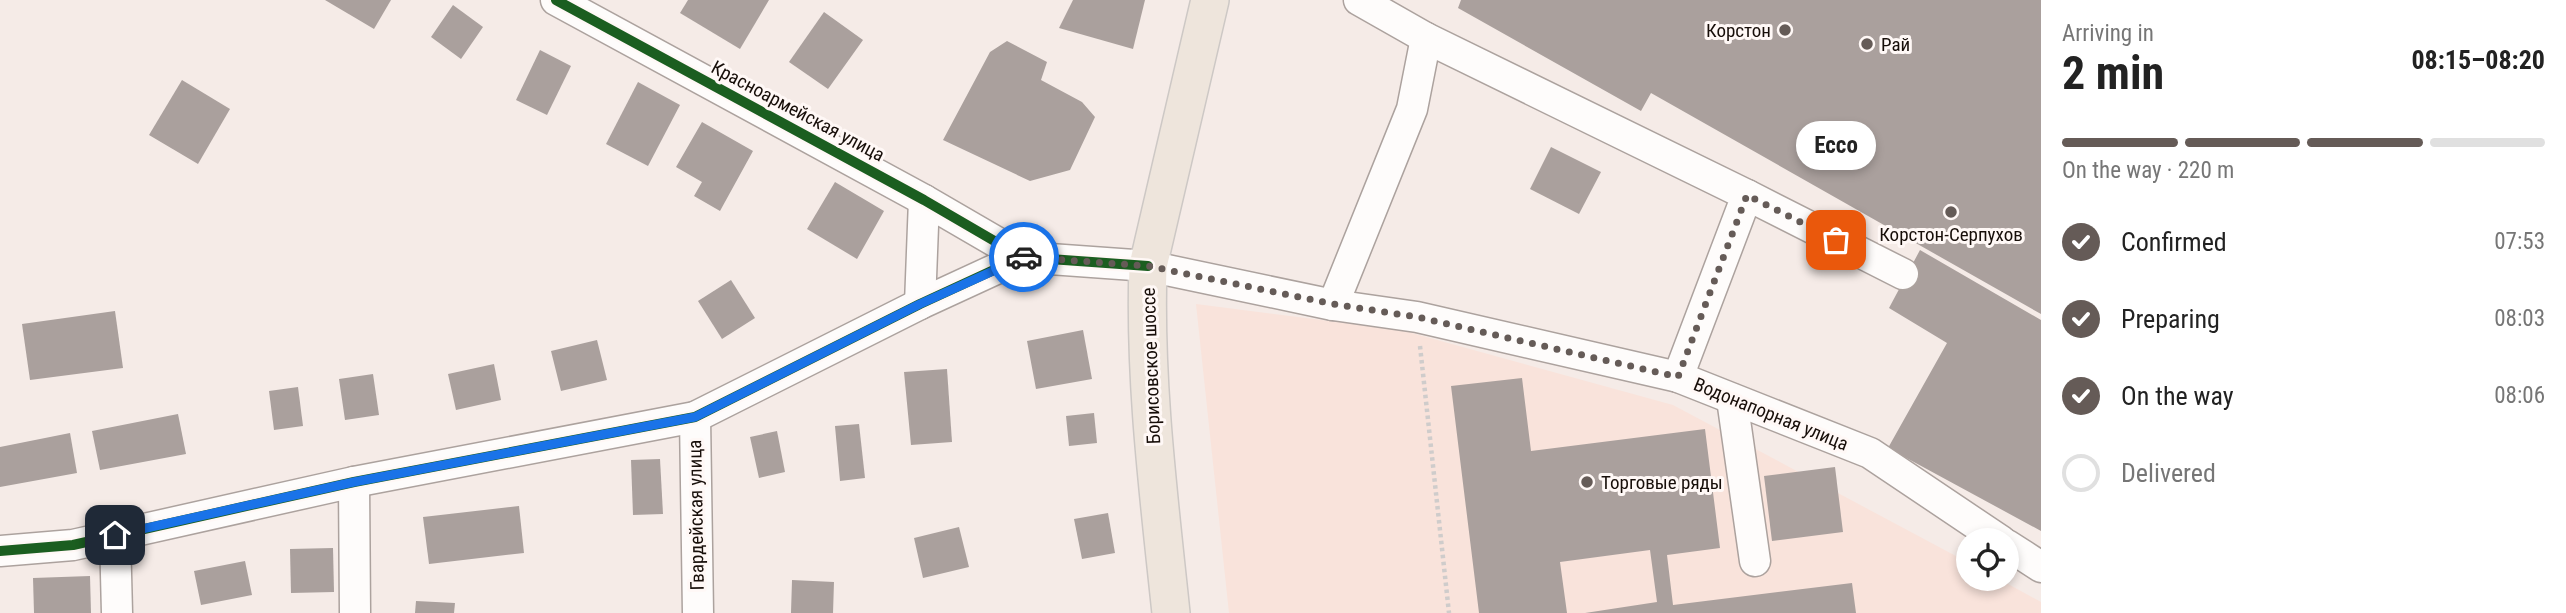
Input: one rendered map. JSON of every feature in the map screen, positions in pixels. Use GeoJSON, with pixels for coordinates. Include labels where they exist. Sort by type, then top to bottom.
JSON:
{"type":"FeatureCollection","features":[{"type":"Feature","properties":{"kind":"main road","name":"Борисовское шоссе"},"geometry":{"type":"LineString","coordinates":[[1171,613],[1155,464],[1146,307],[1148,266],[1210,0]]}},
{"type":"Feature","properties":{"kind":"street","name":"Красноармейская улица"},"geometry":{"type":"LineString","coordinates":[[556,0],[924,200],[1023,257]]}},
{"type":"Feature","properties":{"kind":"street"},"geometry":{"type":"LineString","coordinates":[[1359,0],[1426,38],[1903,274]]}},
{"type":"Feature","properties":{"kind":"street"},"geometry":{"type":"LineString","coordinates":[[1333,304],[1412,109],[1426,38]]}},
{"type":"Feature","properties":{"kind":"street"},"geometry":{"type":"LineString","coordinates":[[1678,377],[1747,195]]}},
{"type":"Feature","properties":{"kind":"street"},"geometry":{"type":"LineString","coordinates":[[920,304],[924,200]]}},
{"type":"Feature","properties":{"kind":"street"},"geometry":{"type":"LineString","coordinates":[[0,551],[73,545],[354,482],[695,417],[920,304],[1023,257]]}},
{"type":"Feature","properties":{"kind":"street","name":"Водонапорная улица"},"geometry":{"type":"LineString","coordinates":[[1023,257],[1148,266],[1333,304],[1417,317],[1678,377],[1870,453],[1982,528]]}},
{"type":"Feature","properties":{"kind":"street"},"geometry":{"type":"LineString","coordinates":[[1732,399],[1755,561]]}},
{"type":"Feature","properties":{"kind":"street","name":"Гвардейская улица"},"geometry":{"type":"LineString","coordinates":[[695,417],[698,613]]}},
{"type":"Feature","properties":{"kind":"street"},"geometry":{"type":"LineString","coordinates":[[354,482],[355,613]]}},
{"type":"Feature","properties":{"kind":"street"},"geometry":{"type":"LineString","coordinates":[[115,535],[117,613]]}},
{"type":"Feature","properties":{"kind":"street"},"geometry":{"type":"LineString","coordinates":[[2019,553],[2041,567]]}},
{"type":"Feature","properties":{"kind":"path"},"geometry":{"type":"LineString","coordinates":[[1417,317],[1449,613]]}},
{"type":"Feature","properties":{"kind":"shaded area"},"geometry":{"type":"Polygon","coordinates":[[[1196,304],[1401,330],[1673,405],[1956,556],[1956,591],[2019,590],[2041,602],[2041,613],[1229,613],[1196,304]]]}},
{"type":"Feature","properties":{"kind":"building"},"geometry":{"type":"Polygon","coordinates":[[[325,0],[391,0],[374,29],[325,0]]]}},
{"type":"Feature","properties":{"kind":"building"},"geometry":{"type":"Polygon","coordinates":[[[688,0],[769,0],[740,49],[680,13],[688,0]]]}},
{"type":"Feature","properties":{"kind":"building"},"geometry":{"type":"Polygon","coordinates":[[[1073,0],[1145,0],[1133,49],[1059,28],[1073,0]]]}},
{"type":"Feature","properties":{"kind":"building","name":"Корстон-Серпухов"},"geometry":{"type":"Polygon","coordinates":[[[1461,0],[2041,0],[2041,314],[1651,93],[1641,111],[1458,8],[1461,0]]]}},
{"type":"Feature","properties":{"kind":"building"},"geometry":{"type":"Polygon","coordinates":[[[453,5],[483,27],[461,59],[431,37],[453,5]]]}},
{"type":"Feature","properties":{"kind":"building"},"geometry":{"type":"Polygon","coordinates":[[[824,12],[863,40],[828,89],[789,62],[824,12]]]}},
{"type":"Feature","properties":{"kind":"building"},"geometry":{"type":"Polygon","coordinates":[[[1007,41],[1047,62],[1041,80],[1082,102],[1095,117],[1070,170],[1030,181],[943,140],[990,52],[1007,41]]]}},
{"type":"Feature","properties":{"kind":"building"},"geometry":{"type":"Polygon","coordinates":[[[540,50],[571,66],[547,115],[516,100],[540,50]]]}},
{"type":"Feature","properties":{"kind":"building"},"geometry":{"type":"Polygon","coordinates":[[[182,80],[230,109],[198,164],[149,135],[182,80]]]}},
{"type":"Feature","properties":{"kind":"building"},"geometry":{"type":"Polygon","coordinates":[[[638,82],[680,105],[648,166],[606,144],[638,82]]]}},
{"type":"Feature","properties":{"kind":"building"},"geometry":{"type":"Polygon","coordinates":[[[702,122],[753,151],[720,211],[694,196],[702,182],[676,167],[702,122]]]}},
{"type":"Feature","properties":{"kind":"building"},"geometry":{"type":"Polygon","coordinates":[[[1551,147],[1601,172],[1579,214],[1530,189],[1551,147]]]}},
{"type":"Feature","properties":{"kind":"building"},"geometry":{"type":"Polygon","coordinates":[[[835,182],[884,211],[857,259],[807,229],[835,182]]]}},
{"type":"Feature","properties":{"kind":"building"},"geometry":{"type":"Polygon","coordinates":[[[1920,250],[2041,320],[2041,531],[1888,448],[1947,343],[1889,308],[1920,250]]]}},
{"type":"Feature","properties":{"kind":"building"},"geometry":{"type":"Polygon","coordinates":[[[731,280],[755,318],[722,339],[698,301],[731,280]]]}},
{"type":"Feature","properties":{"kind":"building"},"geometry":{"type":"Polygon","coordinates":[[[115,311],[123,368],[30,380],[22,324],[115,311]]]}},
{"type":"Feature","properties":{"kind":"building"},"geometry":{"type":"Polygon","coordinates":[[[1083,330],[1092,379],[1036,389],[1027,341],[1083,330]]]}},
{"type":"Feature","properties":{"kind":"building"},"geometry":{"type":"Polygon","coordinates":[[[597,340],[607,380],[561,391],[551,351],[597,340]]]}},
{"type":"Feature","properties":{"kind":"building"},"geometry":{"type":"Polygon","coordinates":[[[494,364],[501,400],[456,410],[448,374],[494,364]]]}},
{"type":"Feature","properties":{"kind":"building"},"geometry":{"type":"Polygon","coordinates":[[[947,369],[952,442],[911,445],[904,372],[947,369]]]}},
{"type":"Feature","properties":{"kind":"building"},"geometry":{"type":"Polygon","coordinates":[[[373,374],[379,415],[345,420],[339,379],[373,374]]]}},
{"type":"Feature","properties":{"kind":"building","name":"Торговые ряды"},"geometry":{"type":"Polygon","coordinates":[[[1522,378],[1531,451],[1705,429],[1720,548],[1667,555],[1673,605],[1852,583],[1856,613],[1585,613],[1657,602],[1650,550],[1560,562],[1567,613],[1479,613],[1451,386],[1522,378]]]}},
{"type":"Feature","properties":{"kind":"building"},"geometry":{"type":"Polygon","coordinates":[[[298,387],[303,426],[274,430],[269,391],[298,387]]]}},
{"type":"Feature","properties":{"kind":"building"},"geometry":{"type":"Polygon","coordinates":[[[1094,413],[1097,443],[1069,446],[1066,416],[1094,413]]]}},
{"type":"Feature","properties":{"kind":"building"},"geometry":{"type":"Polygon","coordinates":[[[178,414],[186,454],[100,470],[92,431],[178,414]]]}},
{"type":"Feature","properties":{"kind":"building"},"geometry":{"type":"Polygon","coordinates":[[[859,424],[865,478],[840,481],[835,426],[859,424]]]}},
{"type":"Feature","properties":{"kind":"building"},"geometry":{"type":"Polygon","coordinates":[[[777,431],[785,472],[759,478],[750,437],[777,431]]]}},
{"type":"Feature","properties":{"kind":"building"},"geometry":{"type":"Polygon","coordinates":[[[70,433],[77,473],[0,487],[0,447],[70,433]]]}},
{"type":"Feature","properties":{"kind":"building"},"geometry":{"type":"Polygon","coordinates":[[[660,459],[663,514],[633,515],[631,460],[660,459]]]}},
{"type":"Feature","properties":{"kind":"building"},"geometry":{"type":"Polygon","coordinates":[[[1835,467],[1843,532],[1772,541],[1764,476],[1835,467]]]}},
{"type":"Feature","properties":{"kind":"building"},"geometry":{"type":"Polygon","coordinates":[[[519,506],[524,553],[429,564],[423,517],[519,506]]]}},
{"type":"Feature","properties":{"kind":"building"},"geometry":{"type":"Polygon","coordinates":[[[1108,513],[1115,553],[1082,559],[1074,519],[1108,513]]]}},
{"type":"Feature","properties":{"kind":"building"},"geometry":{"type":"Polygon","coordinates":[[[959,527],[969,567],[923,578],[914,538],[959,527]]]}},
{"type":"Feature","properties":{"kind":"building"},"geometry":{"type":"Polygon","coordinates":[[[333,548],[334,592],[291,593],[290,549],[333,548]]]}},
{"type":"Feature","properties":{"kind":"building"},"geometry":{"type":"Polygon","coordinates":[[[245,561],[252,595],[201,605],[194,571],[245,561]]]}},
{"type":"Feature","properties":{"kind":"building"},"geometry":{"type":"Polygon","coordinates":[[[90,576],[91,613],[34,613],[33,578],[90,576]]]}},
{"type":"Feature","properties":{"kind":"building"},"geometry":{"type":"Polygon","coordinates":[[[792,580],[834,582],[833,613],[791,613],[792,580]]]}},
{"type":"Feature","properties":{"kind":"building"},"geometry":{"type":"Polygon","coordinates":[[[416,601],[455,603],[454,613],[415,613],[416,601]]]}},
{"type":"Feature","properties":{"kind":"cycle path"},"geometry":{"type":"LineString","coordinates":[[556,0],[924,200],[1022,257]]}},
{"type":"Feature","properties":{"kind":"cycle path"},"geometry":{"type":"LineString","coordinates":[[0,551],[73,545],[354,482],[695,417],[920,304],[1022,257],[1148,266]]}},
{"type":"Feature","properties":{"kind":"way so far"},"geometry":{"type":"LineString","coordinates":[[1024,257],[1148,266],[1333,304],[1417,317],[1678,377],[1747,195],[1836,240]]}},
{"type":"Feature","properties":{"kind":"place","name":"Корстон"},"geometry":{"type":"Point","coordinates":[1785,30]}},
{"type":"Feature","properties":{"kind":"place","name":"Рай"},"geometry":{"type":"Point","coordinates":[1867,44]}},
{"type":"Feature","properties":{"kind":"place","name":"Корстон-Серпухов"},"geometry":{"type":"Point","coordinates":[1951,212]}},
{"type":"Feature","properties":{"kind":"place","name":"Ecco"},"geometry":{"type":"Point","coordinates":[1836,240]}},
{"type":"Feature","properties":{"kind":"place","name":"Торговые ряды"},"geometry":{"type":"Point","coordinates":[1587,482]}},
{"type":"Feature","properties":{"kind":"route"},"geometry":{"type":"LineString","coordinates":[[115,535],[354,482],[695,417],[920,304],[1024,257]]}}]}
